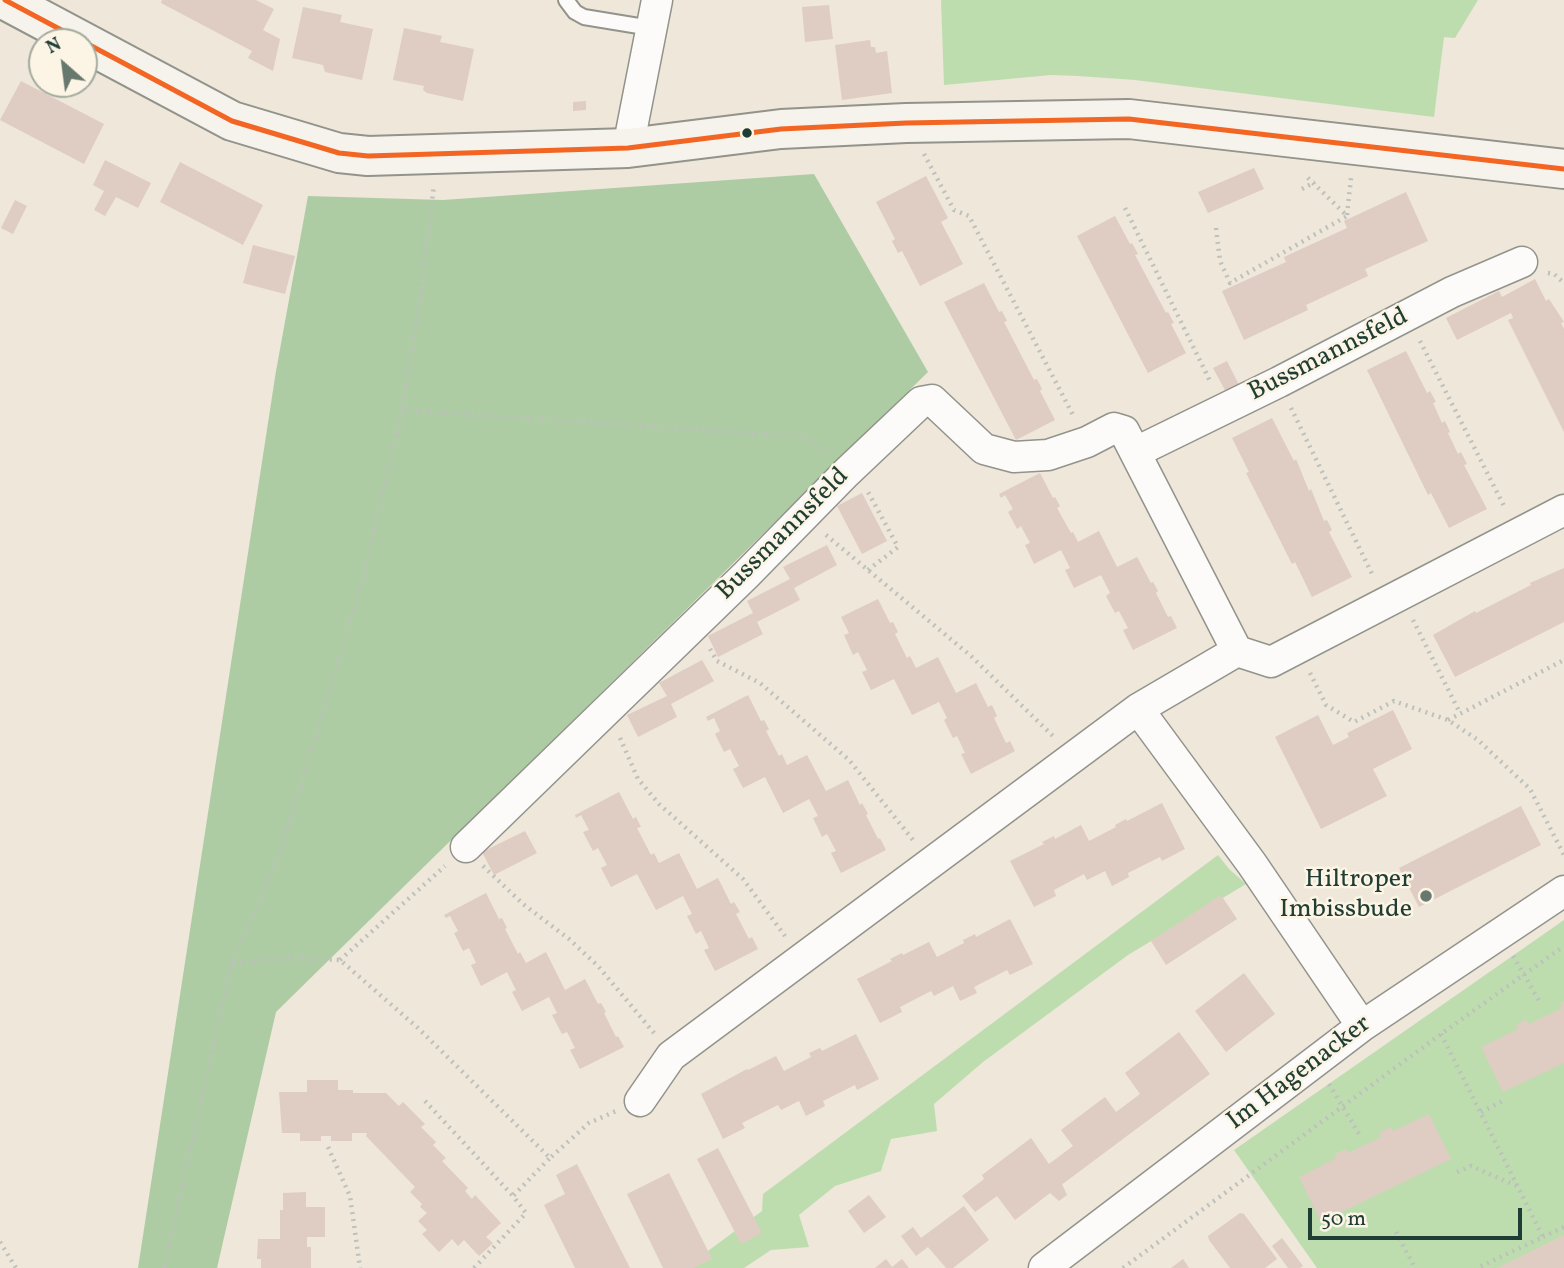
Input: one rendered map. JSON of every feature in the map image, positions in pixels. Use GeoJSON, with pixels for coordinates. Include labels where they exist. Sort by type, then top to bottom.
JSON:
{"type":"FeatureCollection","features":[{"type":"Feature","properties":{"kind":"main road"},"geometry":{"type":"LineString","coordinates":[[5,0],[232,121],[339,153],[368,156],[628,148],[781,129],[906,122],[1129,119],[1564,169]]}},
{"type":"Feature","properties":{"kind":"street"},"geometry":{"type":"LineString","coordinates":[[628,148],[654,14]]}},
{"type":"Feature","properties":{"kind":"street","name":"Bussmannsfeld"},"geometry":{"type":"LineString","coordinates":[[1136,452],[1279,382],[1452,292],[1522,262]]}},
{"type":"Feature","properties":{"kind":"street","name":"Bussmannsfeld"},"geometry":{"type":"LineString","coordinates":[[467,847],[921,402],[932,400],[984,449],[1014,457],[1048,455],[1087,442],[1114,428],[1124,431],[1237,651]]}},
{"type":"Feature","properties":{"kind":"street"},"geometry":{"type":"LineString","coordinates":[[639,1101],[671,1056],[1138,709],[1237,651],[1270,662],[1564,510]]}},
{"type":"Feature","properties":{"kind":"street"},"geometry":{"type":"LineString","coordinates":[[1138,709],[1252,864],[1362,1027]]}},
{"type":"Feature","properties":{"kind":"street","name":"Im Hagenacker"},"geometry":{"type":"LineString","coordinates":[[1044,1268],[1362,1027],[1564,891]]}},
{"type":"Feature","properties":{"kind":"lane"},"geometry":{"type":"LineString","coordinates":[[566,0],[575,12],[584,17],[654,14]]}},
{"type":"Feature","properties":{"kind":"path"},"geometry":{"type":"LineString","coordinates":[[906,122],[954,211],[969,216],[1087,442]]}},
{"type":"Feature","properties":{"kind":"path"},"geometry":{"type":"LineString","coordinates":[[1216,228],[1220,261],[1230,283],[1347,216],[1307,175],[1298,174],[1300,138]]}},
{"type":"Feature","properties":{"kind":"path"},"geometry":{"type":"LineString","coordinates":[[164,1268],[232,963],[278,859],[361,586],[402,410],[440,154]]}},
{"type":"Feature","properties":{"kind":"path"},"geometry":{"type":"LineString","coordinates":[[1302,189],[1315,182]]}},
{"type":"Feature","properties":{"kind":"path"},"geometry":{"type":"LineString","coordinates":[[1125,208],[1224,409]]}},
{"type":"Feature","properties":{"kind":"path"},"geometry":{"type":"LineString","coordinates":[[1408,316],[1518,534]]}},
{"type":"Feature","properties":{"kind":"path"},"geometry":{"type":"LineString","coordinates":[[1279,382],[1392,598],[1460,713]]}},
{"type":"Feature","properties":{"kind":"path"},"geometry":{"type":"LineString","coordinates":[[402,410],[807,437],[850,469],[898,547],[868,570]]}},
{"type":"Feature","properties":{"kind":"path"},"geometry":{"type":"LineString","coordinates":[[804,516],[971,656],[1073,756]]}},
{"type":"Feature","properties":{"kind":"path"},"geometry":{"type":"LineString","coordinates":[[694,625],[717,661],[760,683],[849,760],[931,862]]}},
{"type":"Feature","properties":{"kind":"path"},"geometry":{"type":"LineString","coordinates":[[1297,648],[1326,705],[1354,722],[1394,701],[1448,720],[1478,740],[1530,789],[1564,855]]}},
{"type":"Feature","properties":{"kind":"path"},"geometry":{"type":"LineString","coordinates":[[1448,720],[1564,660]]}},
{"type":"Feature","properties":{"kind":"path"},"geometry":{"type":"LineString","coordinates":[[608,709],[638,779],[659,803],[743,879],[803,959]]}},
{"type":"Feature","properties":{"kind":"path"},"geometry":{"type":"LineString","coordinates":[[340,960],[467,847],[491,875],[598,966],[671,1056]]}},
{"type":"Feature","properties":{"kind":"path"},"geometry":{"type":"LineString","coordinates":[[1500,934],[1541,1004]]}},
{"type":"Feature","properties":{"kind":"path"},"geometry":{"type":"LineString","coordinates":[[1123,1268],[1564,946]]}},
{"type":"Feature","properties":{"kind":"path"},"geometry":{"type":"LineString","coordinates":[[232,963],[288,958],[340,960],[418,1028],[550,1158]]}},
{"type":"Feature","properties":{"kind":"path"},"geometry":{"type":"LineString","coordinates":[[1441,1034],[1543,1237]]}},
{"type":"Feature","properties":{"kind":"path"},"geometry":{"type":"LineString","coordinates":[[1314,1062],[1359,1134]]}},
{"type":"Feature","properties":{"kind":"path"},"geometry":{"type":"LineString","coordinates":[[425,1101],[526,1213],[474,1268]]}},
{"type":"Feature","properties":{"kind":"path"},"geometry":{"type":"LineString","coordinates":[[513,1196],[550,1158],[589,1124],[639,1101]]}},
{"type":"Feature","properties":{"kind":"path"},"geometry":{"type":"LineString","coordinates":[[1481,1112],[1503,1101]]}},
{"type":"Feature","properties":{"kind":"path"},"geometry":{"type":"LineString","coordinates":[[328,1147],[350,1196],[360,1268]]}},
{"type":"Feature","properties":{"kind":"path"},"geometry":{"type":"LineString","coordinates":[[1457,1172],[1471,1166],[1519,1187]]}},
{"type":"Feature","properties":{"kind":"path"},"geometry":{"type":"LineString","coordinates":[[1477,1268],[1564,1227]]}},
{"type":"Feature","properties":{"kind":"path"},"geometry":{"type":"LineString","coordinates":[[1396,1232],[1415,1268]]}},
{"type":"Feature","properties":{"kind":"path"},"geometry":{"type":"LineString","coordinates":[[0,1242],[16,1268]]}},
{"type":"Feature","properties":{"kind":"green space"},"geometry":{"type":"Polygon","coordinates":[[[941,0],[1478,0],[1455,38],[1444,37],[1434,117],[1135,80],[1078,76],[1051,75],[944,85],[941,0]]]}},
{"type":"Feature","properties":{"kind":"green space"},"geometry":{"type":"Polygon","coordinates":[[[814,174],[928,372],[276,1012],[217,1268],[138,1268],[276,371],[308,196],[443,200],[814,174]]]}},
{"type":"Feature","properties":{"kind":"green space"},"geometry":{"type":"Polygon","coordinates":[[[1218,855],[1246,884],[1128,955],[983,1062],[934,1104],[937,1131],[891,1139],[881,1171],[835,1186],[799,1215],[809,1247],[771,1250],[744,1268],[685,1268],[762,1211],[763,1194],[1218,855]]]}},
{"type":"Feature","properties":{"kind":"green space"},"geometry":{"type":"Polygon","coordinates":[[[1564,920],[1564,1268],[1317,1268],[1234,1150],[1564,920]]]}},
{"type":"Feature","properties":{"kind":"building"},"geometry":{"type":"Polygon","coordinates":[[[162,0],[256,0],[274,9],[263,30],[280,39],[273,71],[248,58],[252,51],[161,3],[162,0]]]}},
{"type":"Feature","properties":{"kind":"building"},"geometry":{"type":"Polygon","coordinates":[[[829,5],[833,39],[805,42],[802,7],[829,5]]]}},
{"type":"Feature","properties":{"kind":"building"},"geometry":{"type":"Polygon","coordinates":[[[303,7],[342,15],[340,22],[373,29],[362,80],[325,72],[323,65],[292,58],[303,7]]]}},
{"type":"Feature","properties":{"kind":"building"},"geometry":{"type":"Polygon","coordinates":[[[404,28],[442,36],[440,42],[474,49],[463,101],[427,93],[423,90],[424,86],[393,80],[404,28]]]}},
{"type":"Feature","properties":{"kind":"building"},"geometry":{"type":"Polygon","coordinates":[[[870,40],[876,53],[887,51],[892,93],[842,100],[835,45],[870,40]]]}},
{"type":"Feature","properties":{"kind":"building"},"geometry":{"type":"Polygon","coordinates":[[[21,81],[28,85],[28,98],[54,98],[104,124],[84,164],[0,120],[21,81]]]}},
{"type":"Feature","properties":{"kind":"building"},"geometry":{"type":"Polygon","coordinates":[[[586,101],[586,110],[573,111],[573,102],[586,101]]]}},
{"type":"Feature","properties":{"kind":"building"},"geometry":{"type":"Polygon","coordinates":[[[105,160],[151,183],[138,208],[116,197],[105,216],[94,210],[104,191],[93,185],[105,160]]]}},
{"type":"Feature","properties":{"kind":"building"},"geometry":{"type":"Polygon","coordinates":[[[180,162],[263,205],[243,245],[160,202],[180,162]]]}},
{"type":"Feature","properties":{"kind":"building"},"geometry":{"type":"Polygon","coordinates":[[[1254,168],[1264,189],[1208,213],[1198,192],[1254,168]]]}},
{"type":"Feature","properties":{"kind":"building"},"geometry":{"type":"Polygon","coordinates":[[[926,176],[948,218],[941,222],[963,264],[920,286],[902,251],[898,253],[892,241],[895,239],[876,202],[926,176]]]}},
{"type":"Feature","properties":{"kind":"building"},"geometry":{"type":"Polygon","coordinates":[[[1406,192],[1428,241],[1365,269],[1368,276],[1306,305],[1308,310],[1244,340],[1222,291],[1286,262],[1284,257],[1347,228],[1344,221],[1406,192]]]}},
{"type":"Feature","properties":{"kind":"building"},"geometry":{"type":"Polygon","coordinates":[[[15,200],[27,206],[13,234],[1,228],[15,200]]]}},
{"type":"Feature","properties":{"kind":"building"},"geometry":{"type":"Polygon","coordinates":[[[1115,216],[1138,254],[1135,255],[1166,313],[1168,312],[1174,323],[1171,324],[1186,353],[1148,373],[1077,236],[1115,216]]]}},
{"type":"Feature","properties":{"kind":"building"},"geometry":{"type":"Polygon","coordinates":[[[253,245],[295,256],[285,294],[243,283],[253,245]]]}},
{"type":"Feature","properties":{"kind":"building"},"geometry":{"type":"Polygon","coordinates":[[[1535,279],[1546,301],[1549,299],[1564,322],[1561,323],[1564,329],[1564,432],[1508,320],[1513,318],[1511,313],[1457,340],[1446,318],[1499,291],[1502,297],[1535,279]]]}},
{"type":"Feature","properties":{"kind":"building"},"geometry":{"type":"Polygon","coordinates":[[[984,283],[999,312],[1002,311],[1007,321],[1004,322],[1034,380],[1037,379],[1055,420],[1016,440],[944,302],[984,283]]]}},
{"type":"Feature","properties":{"kind":"building"},"geometry":{"type":"Polygon","coordinates":[[[1406,351],[1427,393],[1430,391],[1436,402],[1433,403],[1442,423],[1445,421],[1458,454],[1461,452],[1467,464],[1464,465],[1487,509],[1449,528],[1431,493],[1428,495],[1367,370],[1406,351]]]}},
{"type":"Feature","properties":{"kind":"building"},"geometry":{"type":"Polygon","coordinates":[[[1227,361],[1239,385],[1226,392],[1213,368],[1227,361]]]}},
{"type":"Feature","properties":{"kind":"building"},"geometry":{"type":"Polygon","coordinates":[[[1272,418],[1294,461],[1296,459],[1324,521],[1327,520],[1332,530],[1329,532],[1352,577],[1312,597],[1295,562],[1292,564],[1246,473],[1249,472],[1232,438],[1272,418]]]}},
{"type":"Feature","properties":{"kind":"building"},"geometry":{"type":"Polygon","coordinates":[[[1040,473],[1078,542],[1099,531],[1117,567],[1137,557],[1158,591],[1156,593],[1168,617],[1171,616],[1177,628],[1133,650],[1123,630],[1128,628],[1119,611],[1115,613],[1106,596],[1110,593],[1101,575],[1074,588],[1065,570],[1070,568],[1061,550],[1034,564],[1025,545],[1030,543],[1021,526],[1017,529],[1008,512],[1013,509],[1005,495],[1001,498],[999,494],[1040,473]]]}},
{"type":"Feature","properties":{"kind":"building"},"geometry":{"type":"Polygon","coordinates":[[[862,493],[887,541],[862,554],[837,506],[862,493]]]}},
{"type":"Feature","properties":{"kind":"building"},"geometry":{"type":"Polygon","coordinates":[[[827,545],[837,565],[794,588],[800,600],[757,622],[763,634],[718,657],[708,636],[753,613],[747,601],[790,579],[783,567],[827,545]]]}},
{"type":"Feature","properties":{"kind":"building"},"geometry":{"type":"Polygon","coordinates":[[[1564,568],[1564,622],[1455,677],[1433,635],[1475,611],[1476,613],[1531,585],[1530,583],[1564,568]]]}},
{"type":"Feature","properties":{"kind":"building"},"geometry":{"type":"Polygon","coordinates":[[[878,599],[890,623],[893,622],[898,632],[895,634],[907,658],[910,656],[916,668],[938,657],[956,693],[976,683],[988,707],[992,705],[997,716],[994,718],[1006,743],[1010,741],[1015,751],[971,774],[961,754],[965,753],[957,736],[953,738],[939,702],[912,715],[894,679],[871,690],[862,672],[867,670],[858,652],[853,655],[844,635],[849,633],[841,617],[878,599]]]}},
{"type":"Feature","properties":{"kind":"building"},"geometry":{"type":"Polygon","coordinates":[[[702,660],[714,681],[671,704],[677,717],[638,737],[627,715],[667,696],[659,683],[702,660]]]}},
{"type":"Feature","properties":{"kind":"building"},"geometry":{"type":"Polygon","coordinates":[[[748,695],[761,721],[764,720],[769,729],[766,731],[779,756],[782,754],[787,765],[807,755],[826,791],[848,780],[886,850],[841,873],[831,853],[836,851],[827,834],[822,837],[813,818],[818,816],[809,799],[783,813],[765,777],[743,788],[733,769],[739,766],[730,749],[724,752],[715,734],[720,731],[714,718],[708,721],[706,717],[748,695]]]}},
{"type":"Feature","properties":{"kind":"building"},"geometry":{"type":"Polygon","coordinates":[[[1393,710],[1412,749],[1373,769],[1387,796],[1321,829],[1275,737],[1318,715],[1333,745],[1349,737],[1347,733],[1393,710]]]}},
{"type":"Feature","properties":{"kind":"building"},"geometry":{"type":"Polygon","coordinates":[[[619,792],[633,819],[636,817],[641,827],[637,828],[651,855],[654,853],[659,863],[679,853],[697,889],[718,878],[731,904],[734,902],[740,912],[736,914],[749,939],[752,937],[758,949],[715,971],[704,950],[709,948],[701,931],[696,934],[687,916],[692,914],[683,896],[656,910],[637,874],[611,887],[601,868],[607,865],[598,848],[593,851],[583,832],[589,830],[581,815],[576,818],[575,815],[619,792]]]}},
{"type":"Feature","properties":{"kind":"building"},"geometry":{"type":"Polygon","coordinates":[[[1162,803],[1185,849],[1162,861],[1160,857],[1128,873],[1129,877],[1112,886],[1105,871],[1087,880],[1084,874],[1054,890],[1056,896],[1034,907],[1010,861],[1044,844],[1042,842],[1054,836],[1055,839],[1081,825],[1089,841],[1126,819],[1127,821],[1162,803]]]}},
{"type":"Feature","properties":{"kind":"building"},"geometry":{"type":"Polygon","coordinates":[[[1521,806],[1541,845],[1419,907],[1399,868],[1521,806]]]}},
{"type":"Feature","properties":{"kind":"building"},"geometry":{"type":"Polygon","coordinates":[[[525,831],[537,853],[494,875],[482,852],[525,831]]]}},
{"type":"Feature","properties":{"kind":"building"},"geometry":{"type":"Polygon","coordinates":[[[486,893],[499,919],[502,918],[518,954],[520,952],[526,963],[546,952],[565,990],[585,979],[624,1047],[580,1069],[570,1050],[575,1048],[567,1032],[562,1034],[552,1015],[557,1013],[549,997],[522,1011],[512,992],[516,990],[507,972],[481,986],[471,965],[476,963],[469,948],[463,951],[454,933],[458,931],[450,916],[446,918],[444,915],[486,893]]]}},
{"type":"Feature","properties":{"kind":"building"},"geometry":{"type":"Polygon","coordinates":[[[1221,895],[1237,919],[1166,965],[1151,941],[1221,895]]]}},
{"type":"Feature","properties":{"kind":"building"},"geometry":{"type":"Polygon","coordinates":[[[1010,919],[1033,964],[1010,975],[1007,970],[974,987],[977,993],[960,1001],[953,986],[934,996],[931,991],[900,1007],[902,1012],[880,1023],[857,979],[892,961],[890,959],[929,942],[937,957],[964,943],[963,940],[975,934],[976,937],[1010,919]]]}},
{"type":"Feature","properties":{"kind":"building"},"geometry":{"type":"Polygon","coordinates":[[[1244,973],[1275,1014],[1226,1052],[1195,1011],[1244,973]]]}},
{"type":"Feature","properties":{"kind":"building"},"geometry":{"type":"Polygon","coordinates":[[[1564,1001],[1564,1063],[1503,1092],[1481,1047],[1518,1029],[1516,1025],[1526,1019],[1529,1024],[1562,1008],[1560,1003],[1564,1001]]]}},
{"type":"Feature","properties":{"kind":"building"},"geometry":{"type":"Polygon","coordinates":[[[1179,1032],[1210,1074],[1062,1184],[1067,1195],[1059,1201],[1050,1193],[1015,1220],[997,1196],[975,1212],[962,1196],[984,1179],[982,1175],[1031,1138],[1049,1164],[1073,1146],[1061,1130],[1105,1097],[1116,1112],[1140,1094],[1125,1073],[1179,1032]]]}},
{"type":"Feature","properties":{"kind":"building"},"geometry":{"type":"Polygon","coordinates":[[[856,1034],[879,1079],[857,1090],[855,1085],[823,1101],[825,1106],[806,1116],[799,1101],[781,1110],[778,1105],[742,1123],[745,1128],[723,1139],[701,1094],[776,1056],[784,1071],[811,1057],[809,1053],[820,1048],[822,1051],[856,1034]]]}},
{"type":"Feature","properties":{"kind":"building"},"geometry":{"type":"Polygon","coordinates":[[[307,1080],[338,1080],[338,1090],[386,1093],[399,1106],[403,1102],[425,1124],[421,1127],[436,1142],[433,1145],[446,1158],[442,1161],[468,1188],[465,1191],[472,1199],[475,1195],[501,1223],[486,1237],[493,1243],[479,1256],[464,1240],[458,1246],[452,1239],[439,1252],[422,1234],[427,1230],[418,1221],[427,1213],[410,1192],[415,1187],[366,1136],[367,1133],[352,1133],[352,1141],[331,1141],[331,1136],[321,1136],[321,1141],[300,1141],[300,1133],[282,1133],[279,1092],[307,1092],[307,1080]]]}},
{"type":"Feature","properties":{"kind":"building"},"geometry":{"type":"Polygon","coordinates":[[[1429,1114],[1451,1159],[1321,1222],[1299,1177],[1336,1158],[1335,1154],[1346,1149],[1348,1153],[1381,1137],[1379,1133],[1390,1127],[1393,1131],[1429,1114]]]}},
{"type":"Feature","properties":{"kind":"building"},"geometry":{"type":"Polygon","coordinates":[[[718,1148],[762,1233],[741,1244],[697,1159],[718,1148]]]}},
{"type":"Feature","properties":{"kind":"building"},"geometry":{"type":"Polygon","coordinates":[[[577,1164],[630,1268],[575,1268],[544,1205],[565,1194],[556,1175],[577,1164]]]}},
{"type":"Feature","properties":{"kind":"building"},"geometry":{"type":"Polygon","coordinates":[[[669,1173],[712,1259],[693,1268],[663,1268],[627,1194],[669,1173]]]}},
{"type":"Feature","properties":{"kind":"building"},"geometry":{"type":"Polygon","coordinates":[[[306,1192],[306,1207],[325,1207],[325,1237],[307,1237],[307,1247],[311,1247],[311,1268],[261,1268],[261,1259],[257,1259],[258,1239],[280,1239],[283,1193],[306,1192]]]}},
{"type":"Feature","properties":{"kind":"building"},"geometry":{"type":"Polygon","coordinates":[[[869,1195],[886,1217],[864,1233],[848,1211],[869,1195]]]}},
{"type":"Feature","properties":{"kind":"building"},"geometry":{"type":"Polygon","coordinates":[[[964,1206],[989,1240],[953,1268],[946,1268],[928,1247],[916,1256],[901,1236],[913,1227],[921,1238],[964,1206]]]}},
{"type":"Feature","properties":{"kind":"building"},"geometry":{"type":"Polygon","coordinates":[[[1240,1213],[1244,1214],[1277,1259],[1265,1268],[1230,1268],[1209,1240],[1208,1236],[1240,1213]]]}},
{"type":"Feature","properties":{"kind":"building"},"geometry":{"type":"Polygon","coordinates":[[[1564,1235],[1564,1268],[1497,1268],[1546,1244],[1564,1235]]]}},
{"type":"Feature","properties":{"kind":"building"},"geometry":{"type":"Polygon","coordinates":[[[1282,1238],[1303,1266],[1288,1268],[1272,1246],[1282,1238]]]}},
{"type":"Feature","properties":{"kind":"building"},"geometry":{"type":"Polygon","coordinates":[[[886,1259],[892,1267],[902,1259],[909,1268],[875,1268],[886,1259]]]}},
{"type":"Feature","properties":{"kind":"building"},"geometry":{"type":"Polygon","coordinates":[[[1183,1259],[1189,1268],[1171,1268],[1183,1259]]]}},
{"type":"Feature","properties":{"kind":"transit line"},"geometry":{"type":"LineString","coordinates":[[5,0],[58,28]]}},
{"type":"Feature","properties":{"kind":"transit line"},"geometry":{"type":"LineString","coordinates":[[98,49],[232,121],[339,153],[368,156],[628,148],[781,129],[906,123],[1129,119],[1564,169]]}},
{"type":"Feature","properties":{"kind":"place","name":"Hiltroper Imbissbude"},"geometry":{"type":"Point","coordinates":[1426,896]}}]}
